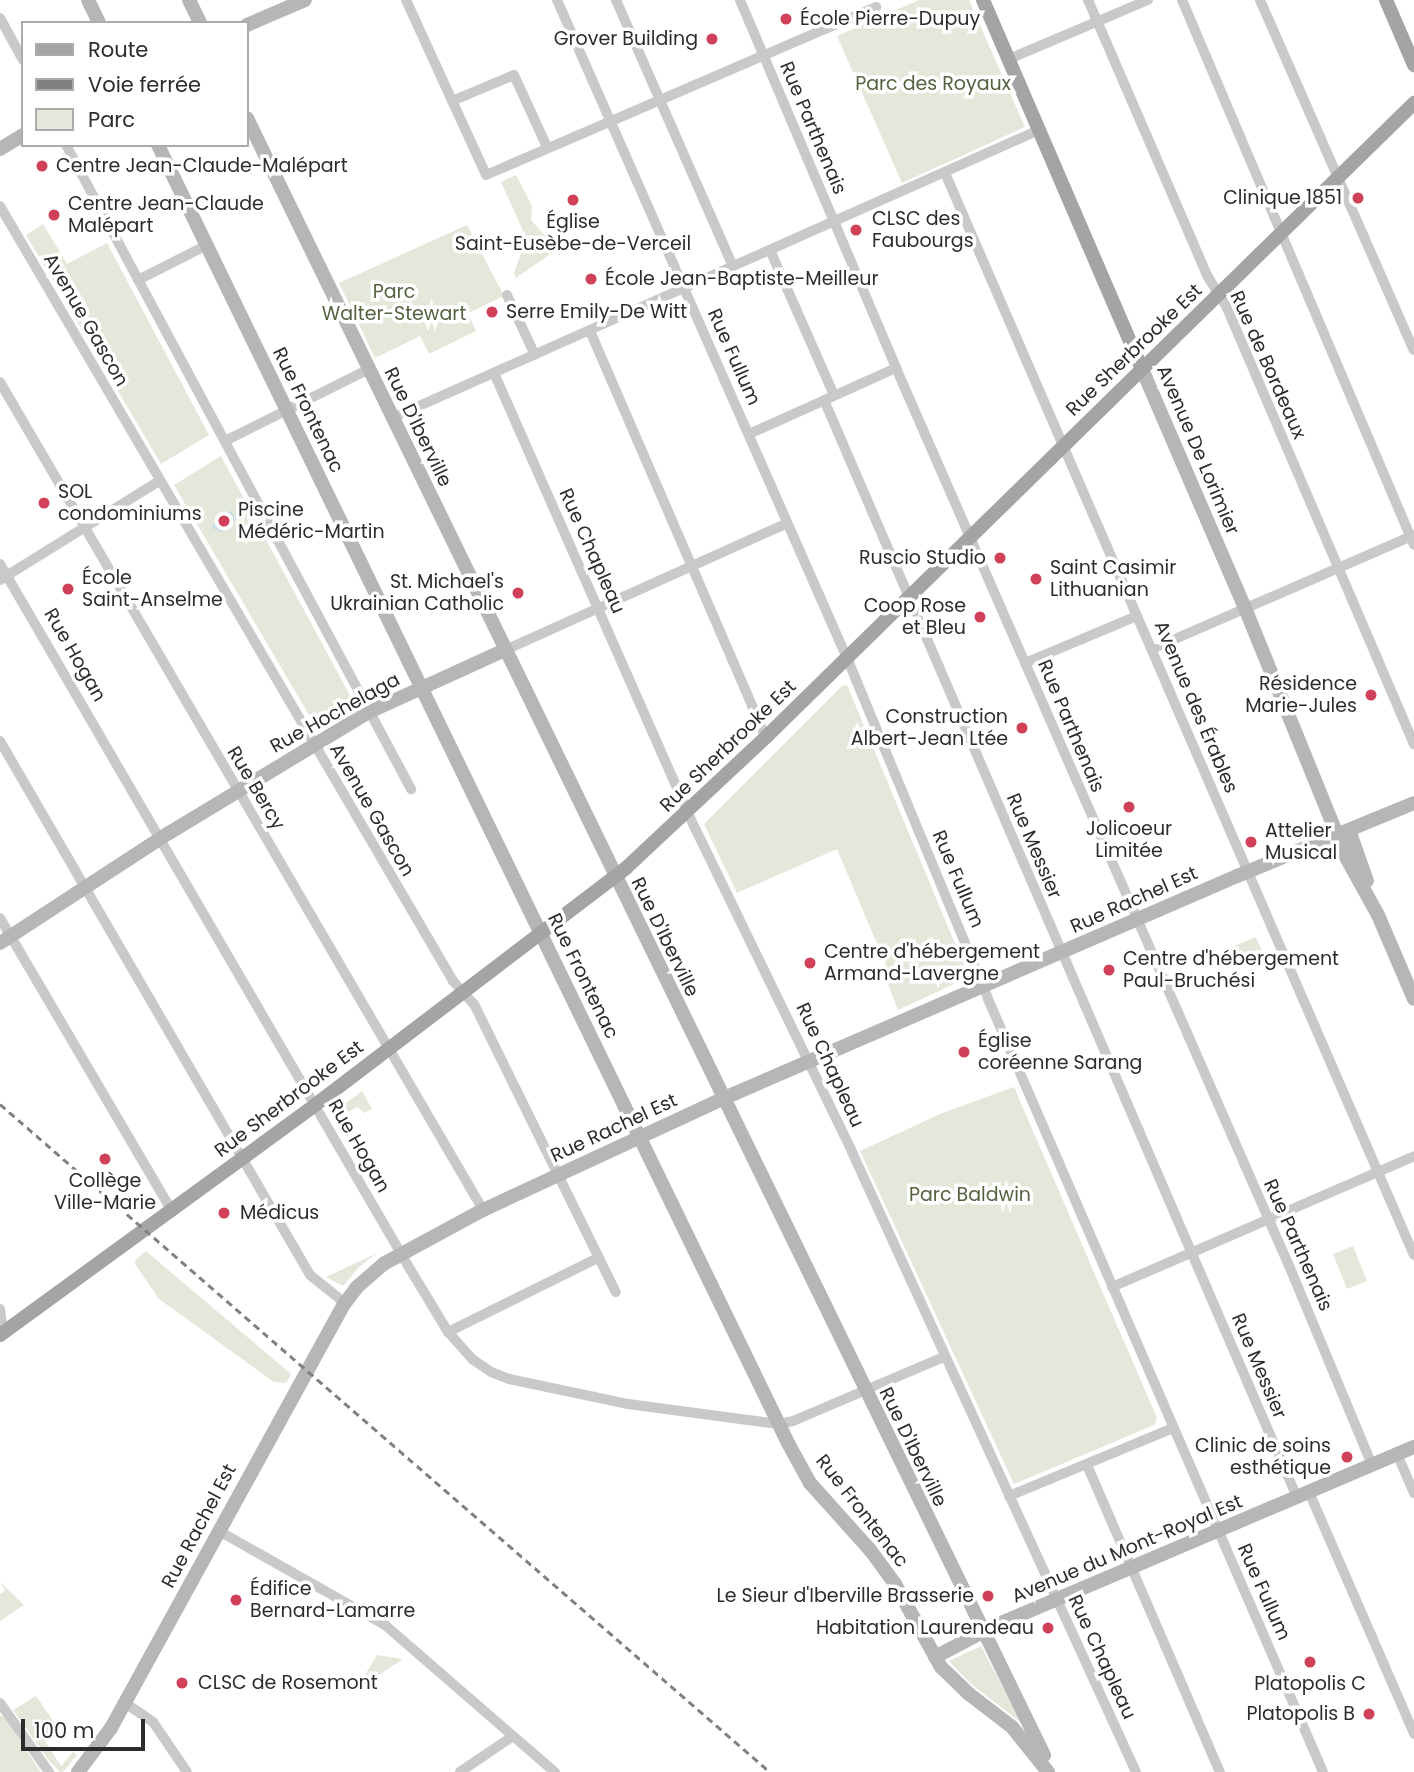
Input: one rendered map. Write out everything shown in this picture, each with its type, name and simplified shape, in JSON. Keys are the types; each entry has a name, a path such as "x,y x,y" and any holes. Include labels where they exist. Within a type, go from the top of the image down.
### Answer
{"main road":[{"path":"88,0 98,21"},
{"path":"189,0 199,21"},
{"path":"248,24 279,5 305,0"},
{"name":"Avenue De Lorimier","path":"983,0 1414,999"},
{"path":"1386,0 1414,65"},
{"name":"Rue Sherbrooke Est","path":"1,1333 315,1105 615,878 766,737 1414,103"},
{"name":"Rue D'Iberville","path":"248,120 1050,1772"},
{"path":"0,149 21,136"},
{"name":"Rue Frontenac","path":"159,147 778,1424 810,1483 871,1551 895,1584 935,1657 955,1682 1012,1727 1050,1772"},
{"name":"Rue Hochelaga","path":"5,940 161,839 369,712 505,650"},
{"name":"Rue Rachel Est","path":"78,1772 106,1737 345,1303 370,1275 401,1253 483,1210 722,1099 1414,803"},
{"name":"Avenue du Mont-Royal Est","path":"935,1657 983,1631 1414,1447"}],"street":[{"path":"407,0 486,175 876,7"},
{"name":"Rue Fullum","path":"557,0 847,658 983,986 1322,1772"},
{"path":"616,0 733,266"},
{"name":"Rue Parthenais","path":"740,0 896,368 1373,1465"},
{"name":"Rue de Bordeaux","path":"1088,0 1203,267 1227,308 1414,745"},
{"path":"1009,59 1148,0"},
{"path":"1152,649 1338,568 1413,539 1182,0"},
{"path":"1260,0 1414,350"},
{"path":"0,18 21,56"},
{"path":"452,102 514,75 547,147"},
{"path":"392,418 1039,130"},
{"path":"67,147 411,789"},
{"name":"Avenue des Érables","path":"945,173 1414,1255"},
{"name":"Avenue Gascon","path":"0,206 453,981 474,1004 615,1292"},
{"path":"138,280 207,245"},
{"path":"770,250 834,395"},
{"path":"507,295 535,355"},
{"path":"590,331 766,737"},
{"path":"749,434 896,368"},
{"path":"225,440 369,369"},
{"name":"Rue Chapleau","path":"495,373 688,811 809,1062 1136,1772"},
{"name":"Rue Bercy","path":"0,382 483,1210"},
{"name":"Rue Messier","path":"824,400 1191,1253 1414,1734"},
{"path":"4,578 159,481"},
{"name":"Rue Hochelaga","path":"505,650 787,523"},
{"name":"Rue Hogan","path":"0,564 4,578 161,839 401,1253 448,1332 472,1359 491,1372 509,1379 628,1404 778,1424"},
{"path":"1025,663 1137,616"},
{"path":"0,741 310,1275 345,1303"},
{"path":"0,918 5,940 167,1213"},
{"path":"1112,1287 1414,1156"},
{"path":"448,1332 598,1258"},
{"path":"0,1309 1,1333"},
{"path":"778,1424 865,1392 944,1357"},
{"path":"1009,1496 1173,1428"},
{"path":"1397,1454 1414,1493"},
{"path":"1087,1465 1220,1772"},
{"path":"219,1531 385,1625 555,1772"},
{"path":"0,1703 50,1772"},
{"path":"125,1703 153,1722 187,1772"},
{"path":"460,1772 513,1736"}],"green space":[{"name":"Parc des Royaux","path":"919,0 969,0 1025,127 902,183 837,36"},
{"path":"516,175 532,206 531,220 546,237 549,255 516,278 514,273 525,242 524,233 501,182"},
{"path":"43,224 67,264 107,243 209,435 161,464 26,235"},
{"name":"Parc Walter-Stewart","path":"467,225 504,296 450,322 469,316 476,331 429,354 420,336 375,358 339,283"},
{"path":"221,456 353,701 352,706 316,727 174,485"},
{"path":"847,685 969,977 898,1010 886,979 891,977 837,849 737,893 704,824 842,686"},
{"path":"1256,937 1262,951 1235,962 1229,948"},
{"name":"Parc Baldwin","path":"1014,1087 1157,1418 1154,1425 1014,1484 860,1151 940,1114"},
{"path":"362,1091 372,1109 364,1113 358,1107 346,1113 342,1106"},
{"path":"1353,1246 1367,1281 1347,1289 1333,1254"},
{"path":"146,1251 291,1374 286,1383 274,1382 159,1299 135,1264 136,1259"},
{"path":"377,1253 359,1267 343,1286 326,1277"},
{"path":"0,1582 24,1605 0,1621 0,1594 5,1591"},
{"path":"981,1646 1022,1723 971,1684 949,1661"},
{"path":"377,1655 403,1659 361,1687 359,1685"},
{"path":"36,1696 56,1725 45,1741 61,1766 73,1752 77,1755 64,1771 60,1772 50,1762 13,1710"},
{"path":"0,1715 4,1717 41,1772 0,1772"}],"water":[{"name":"Piscine Médéric-Martin","path":"231,511 236,519 230,529 221,532 212,528 219,515"}],"railway":[{"path":"0,1104 770,1772"}],"place":[{"name":"École Pierre-Dupuy","path":"786,19"},
{"name":"Grover Building","path":"712,39"},
{"name":"Centre Jean-Claude-Malépart","path":"42,166"},
{"name":"Clinique 1851","path":"1358,198"},
{"name":"Église Saint-Eusèbe-de-Verceil","path":"573,200"},
{"name":"Centre Jean-Claude Malépart","path":"54,215"},
{"name":"CLSC des Faubourgs","path":"856,230"},
{"name":"École Jean-Baptiste-Meilleur","path":"591,279"},
{"name":"Serre Emily-De Witt","path":"492,312"},
{"name":"SOL condominiums","path":"44,503"},
{"name":"Piscine Médéric-Martin","path":"224,521"},
{"name":"Ruscio Studio","path":"1000,558"},
{"name":"Saint Casimir Lithuanian","path":"1036,579"},
{"name":"École Saint-Anselme","path":"68,589"},
{"name":"St. Michael's Ukrainian Catholic","path":"518,593"},
{"name":"Coop Rose et Bleu","path":"980,617"},
{"name":"Résidence Marie-Jules","path":"1371,695"},
{"name":"Construction Albert-Jean Ltée","path":"1022,728"},
{"name":"Jolicoeur Limitée","path":"1129,807"},
{"name":"Attelier Musical","path":"1251,842"},
{"name":"Centre d'hébergement Armand-Lavergne","path":"810,963"},
{"name":"Centre d'hébergement Paul-Bruchési","path":"1109,970"},
{"name":"Église coréenne Sarang","path":"964,1052"},
{"name":"Collège Ville-Marie","path":"105,1159"},
{"name":"Médicus","path":"224,1213"},
{"name":"Clinic de soins esthétique","path":"1347,1457"},
{"name":"Le Sieur d'Iberville Brasserie","path":"988,1596"},
{"name":"Édifice Bernard-Lamarre","path":"236,1600"},
{"name":"Habitation Laurendeau","path":"1048,1628"},
{"name":"Platopolis C","path":"1310,1662"},
{"name":"CLSC de Rosemont","path":"182,1683"},
{"name":"Platopolis B","path":"1369,1714"}]}
